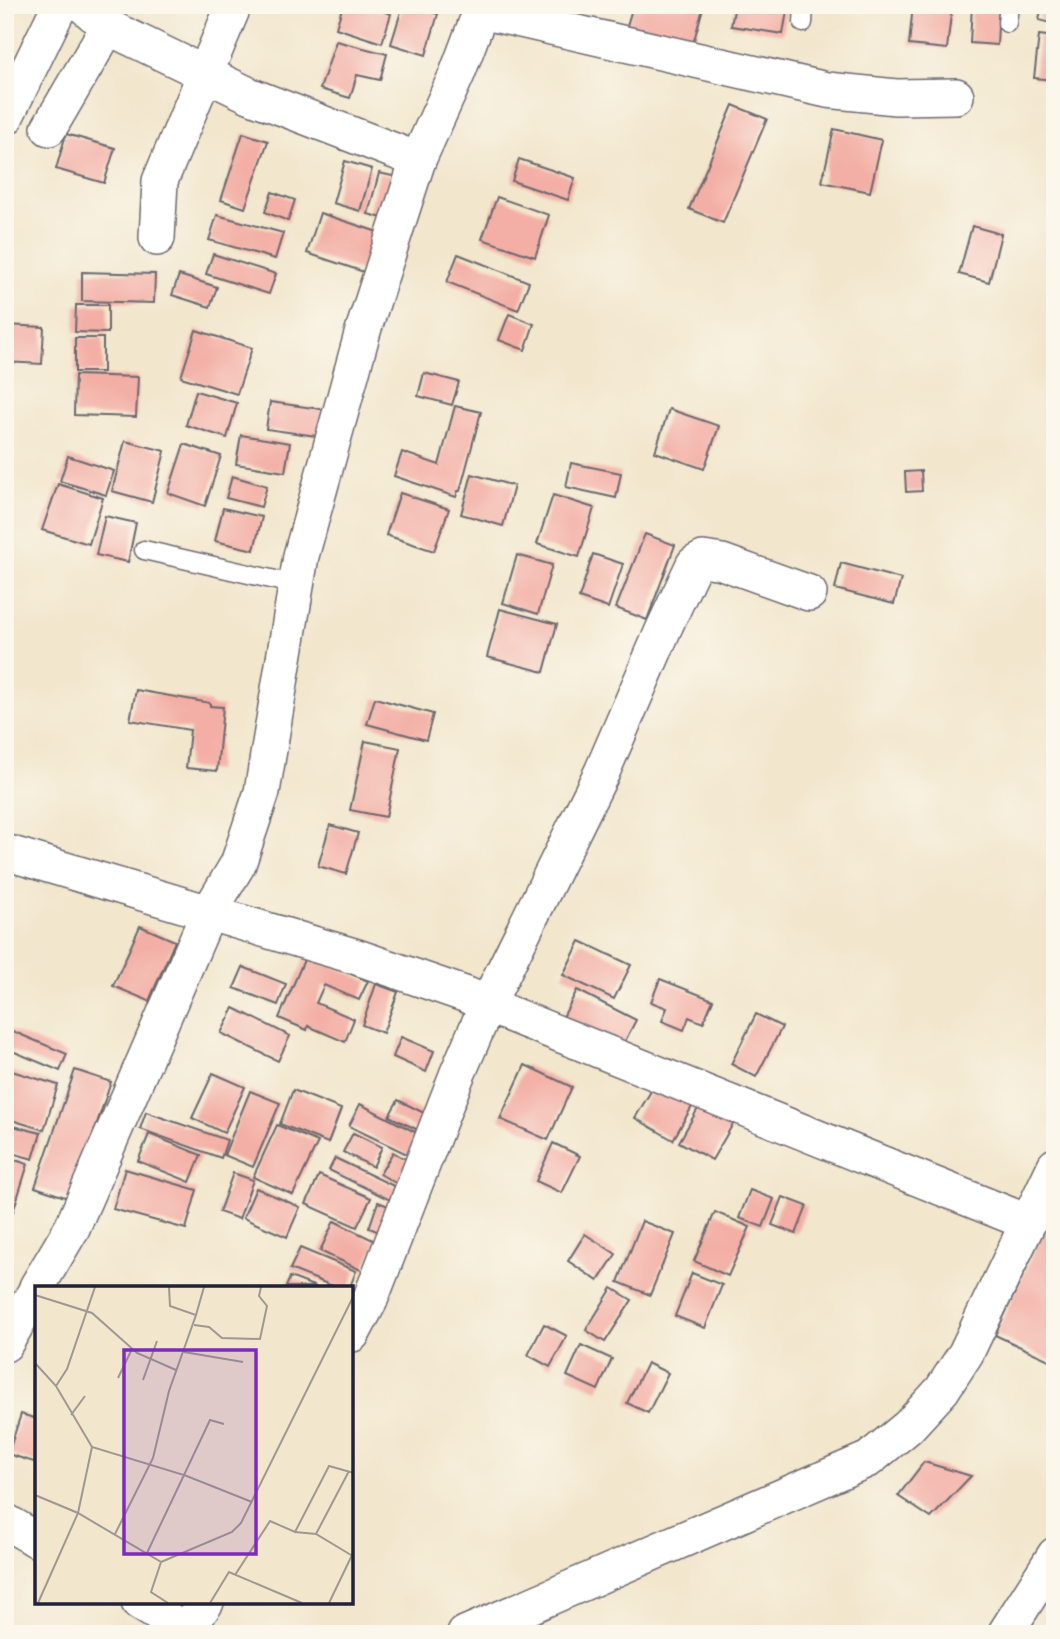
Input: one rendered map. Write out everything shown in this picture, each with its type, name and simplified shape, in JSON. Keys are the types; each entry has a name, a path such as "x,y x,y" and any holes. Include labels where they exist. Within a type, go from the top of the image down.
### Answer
{"street":[{"path":"5,118 60,5"},
{"path":"157,238 160,181 234,5"},
{"path":"38,1286 72,1228 208,914 238,864 262,792 301,556 363,331 418,160 457,74 482,8 827,90 896,97 956,96"},
{"path":"48,128 96,16 249,94 418,160"},
{"path":"354,1330 370,1300 487,1005 602,772 694,564 703,559 722,562 809,593"},
{"path":"5,852 357,957 467,995 1027,1223"},
{"path":"465,1634 869,1459 908,1427 942,1390 965,1353 1055,1166"},
{"path":"5,1344 35,1292"},
{"path":"5,1521 35,1540"},
{"path":"1004,1634 1055,1555"},
{"path":"142,1604 189,1632 205,1604"}],"lane":[{"path":"144,550 297,585"}],"building":[{"path":"343,5 363,5 391,14 382,43 336,28"},
{"path":"403,5 438,14 426,55 391,44"},
{"path":"633,5 693,5 703,8 691,51 625,33"},
{"path":"735,5 788,5 783,34 731,26"},
{"path":"913,5 952,6 947,49 909,45"},
{"path":"972,5 999,5 997,45 970,43"},
{"path":"1042,5 1055,5 1055,24 1039,20"},
{"path":"1039,35 1055,37 1055,80 1034,78"},
{"path":"336,41 387,54 380,80 357,75 350,98 320,89"},
{"path":"733,105 767,119 723,223 689,209"},
{"path":"834,129 882,140 870,192 822,182"},
{"path":"243,133 268,141 245,208 221,200"},
{"path":"66,134 115,148 104,183 56,169"},
{"path":"519,159 575,178 568,200 512,181"},
{"path":"345,161 372,169 360,211 333,203"},
{"path":"379,173 397,177 386,219 368,214"},
{"path":"272,192 295,200 288,221 265,212"},
{"path":"497,197 549,215 535,257 482,239"},
{"path":"320,213 390,236 376,276 307,253"},
{"path":"217,215 283,233 275,259 209,240"},
{"path":"972,226 1001,234 989,282 959,274"},
{"path":"213,254 276,274 269,294 206,274"},
{"path":"458,254 529,282 518,310 447,282"},
{"path":"82,272 155,274 154,303 82,301"},
{"path":"179,275 217,287 210,307 172,295"},
{"path":"76,305 108,305 108,333 75,332"},
{"path":"509,314 534,324 525,350 499,340"},
{"path":"5,325 44,327 42,364 5,362"},
{"path":"196,330 252,348 237,394 181,377"},
{"path":"75,338 103,338 103,372 75,372"},
{"path":"424,373 459,382 452,405 418,396"},
{"path":"75,375 138,377 136,417 74,415"},
{"path":"196,391 237,403 227,438 186,425"},
{"path":"270,402 328,410 324,437 266,429"},
{"path":"455,406 481,412 460,491 456,497 394,476 402,452 439,465"},
{"path":"669,409 719,426 704,469 655,452"},
{"path":"241,435 290,443 285,472 236,464"},
{"path":"125,441 165,451 152,502 112,491"},
{"path":"184,444 221,456 205,506 168,493"},
{"path":"68,456 114,471 106,495 60,481"},
{"path":"571,463 621,473 616,498 566,487"},
{"path":"921,471 922,491 906,492 905,472"},
{"path":"472,474 514,486 503,526 461,514"},
{"path":"232,476 267,486 261,507 226,498"},
{"path":"58,484 103,498 89,544 42,530"},
{"path":"400,493 449,509 434,551 386,535"},
{"path":"553,495 594,508 579,557 537,544"},
{"path":"223,508 262,517 254,550 215,541"},
{"path":"105,516 136,523 128,562 96,555"},
{"path":"645,534 675,545 647,620 616,608"},
{"path":"593,554 623,564 608,608 579,598"},
{"path":"517,555 552,565 538,614 503,603"},
{"path":"841,563 901,579 894,604 835,589"},
{"path":"500,609 557,624 544,672 487,657"},
{"path":"136,690 223,707 217,771 186,768 190,730 130,720"},
{"path":"375,698 433,714 426,740 367,724"},
{"path":"365,741 400,748 386,817 350,810"},
{"path":"330,825 358,833 346,874 318,866"},
{"path":"140,926 175,941 149,1001 113,986"},
{"path":"580,941 631,965 614,999 563,975"},
{"path":"306,955 368,981 359,1000 324,985 316,1003 354,1019 345,1042 308,1026 307,1030 279,1018"},
{"path":"243,967 286,984 278,1005 234,988"},
{"path":"660,979 713,1000 703,1023 689,1017 684,1030 662,1021 667,1008 651,1002"},
{"path":"376,984 398,992 383,1033 362,1025"},
{"path":"577,990 636,1020 620,1051 561,1021"},
{"path":"234,1008 290,1036 278,1061 221,1033"},
{"path":"756,1014 782,1027 756,1077 731,1064"},
{"path":"5,1028 67,1054 60,1071 5,1048"},
{"path":"401,1037 434,1051 426,1072 393,1057"},
{"path":"525,1065 572,1087 548,1140 500,1119"},
{"path":"5,1069 58,1085 44,1130 5,1118"},
{"path":"75,1070 111,1082 71,1199 35,1187"},
{"path":"213,1073 245,1087 224,1133 192,1118"},
{"path":"657,1081 694,1103 673,1140 635,1118"},
{"path":"293,1090 341,1109 328,1143 280,1124"},
{"path":"250,1091 280,1103 253,1167 224,1155"},
{"path":"704,1098 737,1117 712,1160 679,1142"},
{"path":"398,1100 430,1116 422,1132 389,1116"},
{"path":"360,1104 425,1137 415,1158 349,1126"},
{"path":"146,1112 227,1140 221,1158 140,1129"},
{"path":"5,1124 41,1133 33,1159 5,1151"},
{"path":"277,1125 318,1142 293,1195 253,1177"},
{"path":"353,1133 382,1147 373,1167 343,1152"},
{"path":"149,1134 201,1155 190,1182 138,1161"},
{"path":"553,1143 580,1156 562,1193 536,1181"},
{"path":"393,1152 412,1163 399,1185 380,1174"},
{"path":"5,1157 28,1164 12,1215 5,1213"},
{"path":"335,1158 400,1189 394,1202 329,1170"},
{"path":"125,1169 197,1190 186,1229 113,1209"},
{"path":"233,1173 253,1180 239,1219 219,1212"},
{"path":"319,1175 371,1198 357,1227 306,1204"},
{"path":"256,1188 300,1207 287,1237 243,1218"},
{"path":"750,1190 774,1199 763,1227 739,1218"},
{"path":"783,1197 807,1206 796,1234 772,1225"},
{"path":"378,1202 391,1207 382,1233 369,1228"},
{"path":"1055,1207 1055,1353 1051,1361 995,1335"},
{"path":"715,1212 750,1227 728,1276 694,1261"},
{"path":"334,1221 377,1242 363,1271 320,1251"},
{"path":"642,1221 675,1234 650,1295 618,1282"},
{"path":"585,1234 616,1254 598,1281 568,1261"},
{"path":"300,1248 356,1271 350,1286 332,1286 290,1269"},
{"path":"692,1273 722,1285 705,1328 675,1316"},
{"path":"290,1277 313,1286 286,1286"},
{"path":"612,1288 632,1300 605,1342 586,1330"},
{"path":"544,1324 567,1336 550,1367 528,1355"},
{"path":"581,1345 612,1359 598,1390 567,1376"},
{"path":"647,1363 668,1373 648,1413 627,1403"},
{"path":"21,1414 35,1418 35,1462 8,1454"},
{"path":"924,1462 971,1476 931,1518 898,1496"}]}
